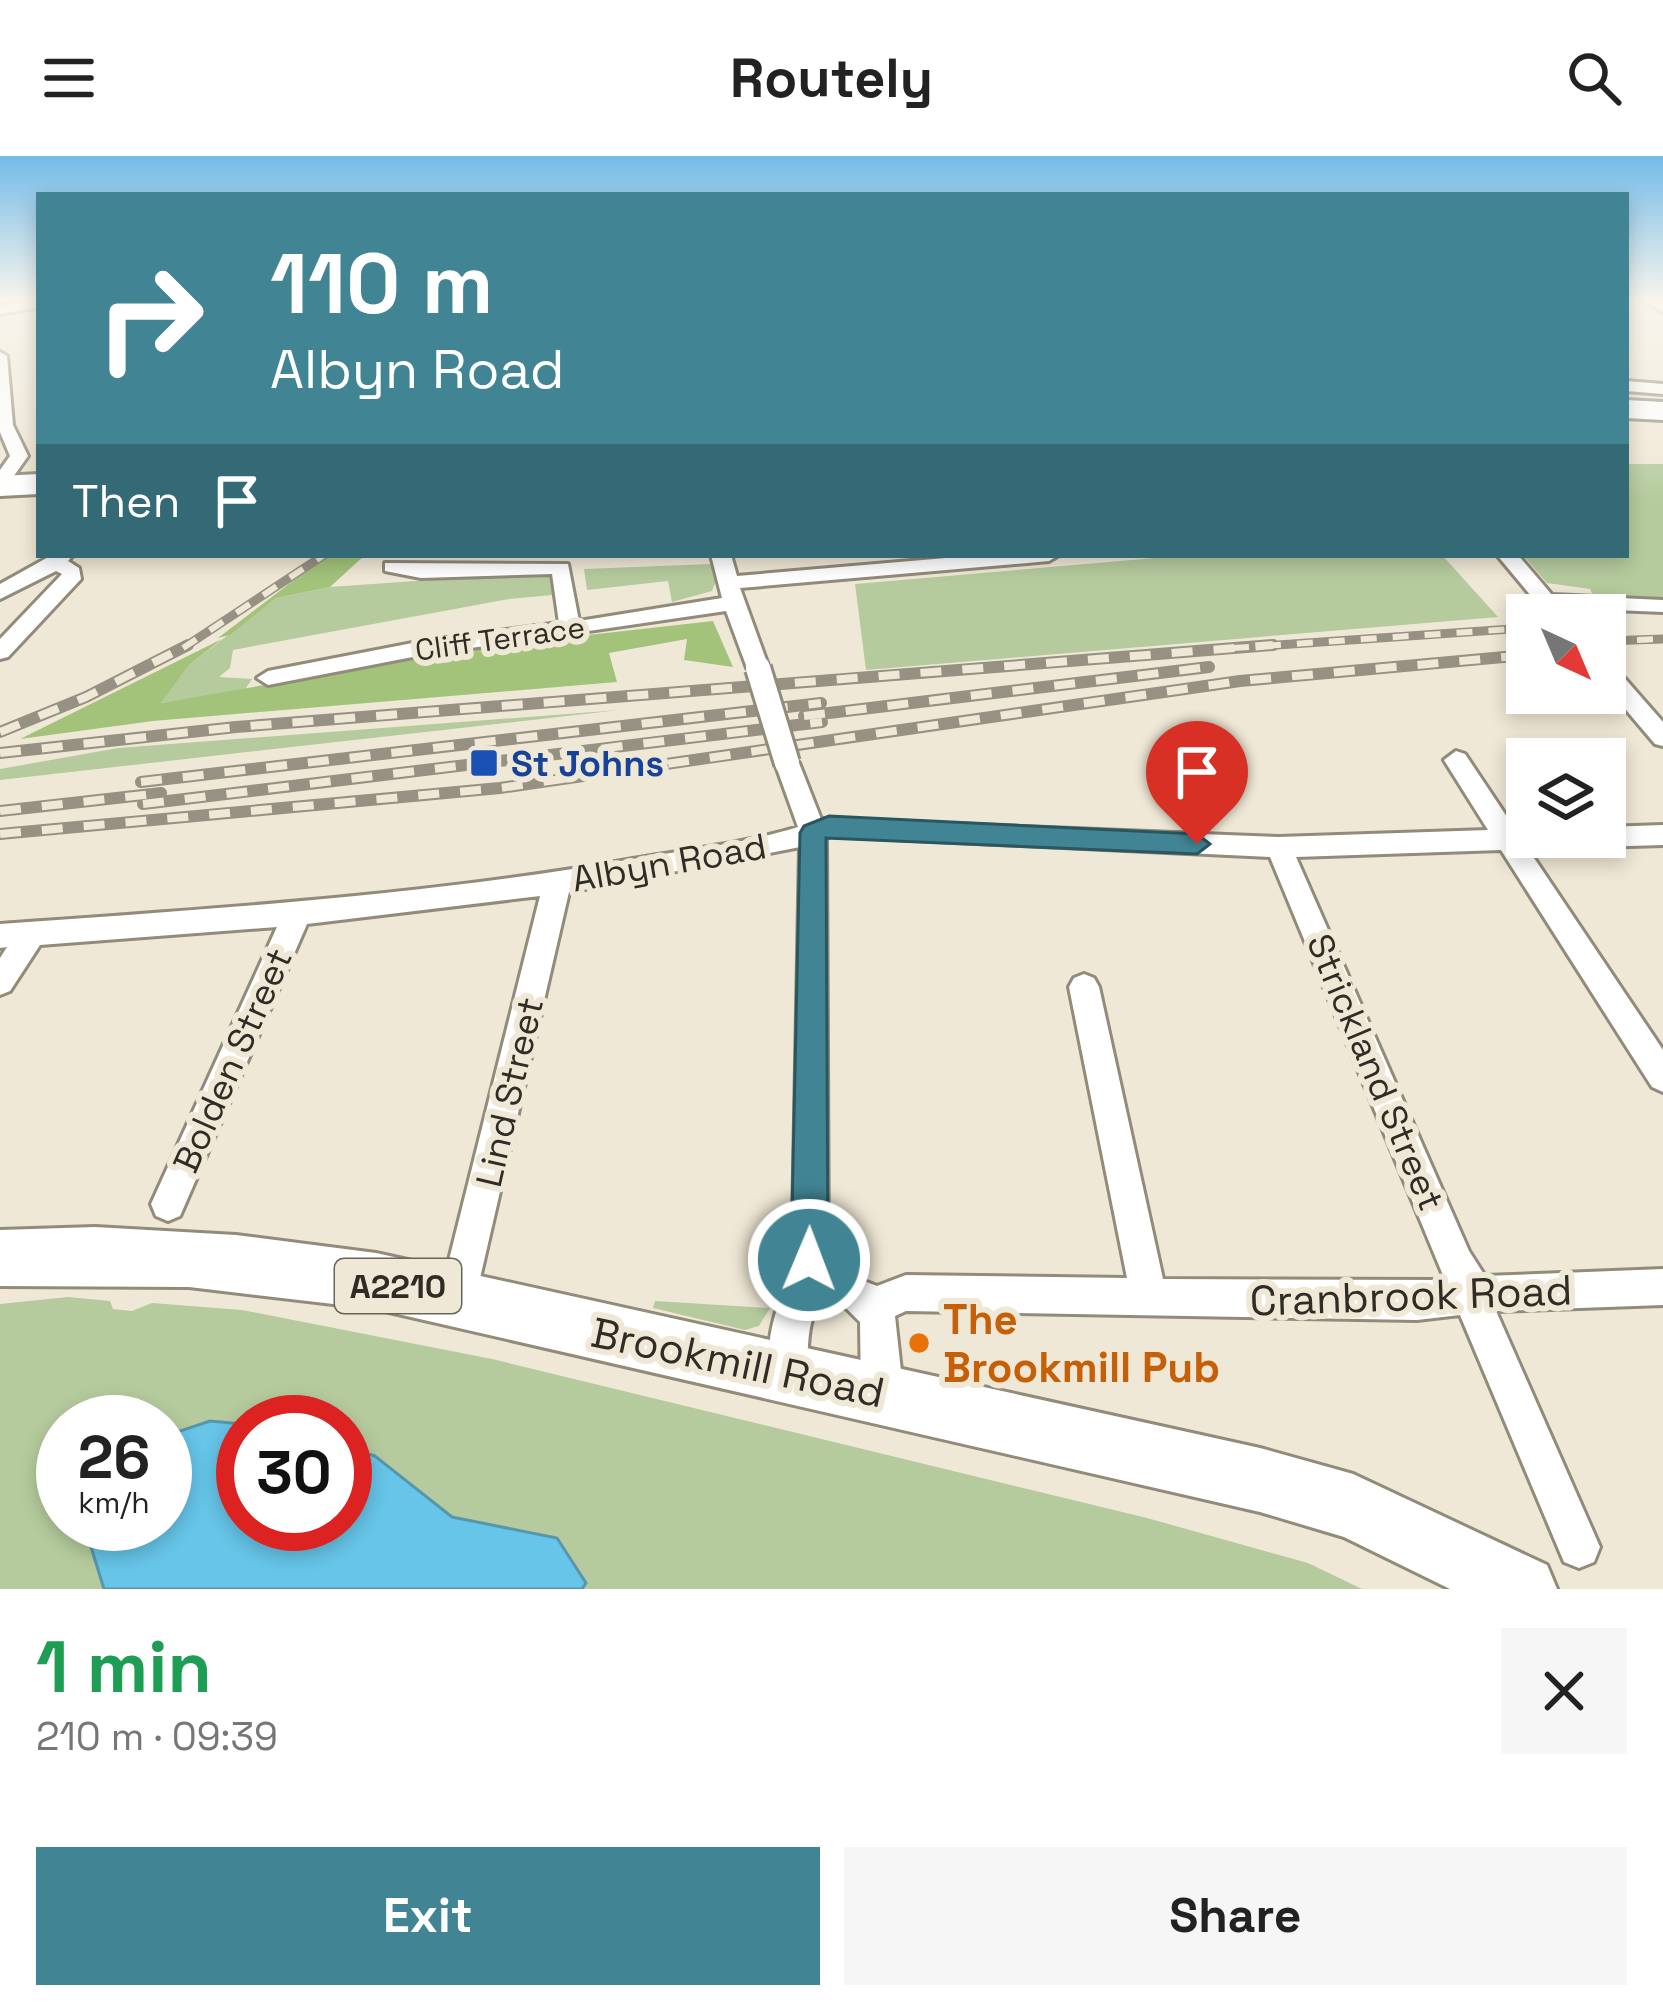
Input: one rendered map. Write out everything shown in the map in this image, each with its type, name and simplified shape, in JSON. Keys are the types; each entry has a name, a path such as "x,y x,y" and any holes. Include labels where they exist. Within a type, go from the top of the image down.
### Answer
{"highway":[{"path":"0,484 36,484"}],"main road":[{"name":"Brookmill Road","path":"0,1258 151,1255 247,1262 376,1280 1261,1480 1353,1507 1523,1589"}],"street":[{"path":"0,484 19,456 5,425 1,366"},
{"path":"723,558 730,592 813,833 810,1286 794,1319 788,1375"},
{"name":"Cliff Terrace","path":"268,678 423,648 700,611 730,592 1023,558"},
{"path":"1510,558 1540,594"},
{"path":"0,593 60,559 72,572 71,579 0,652"},
{"path":"392,567 421,572 561,568 569,628"},
{"path":"1626,607 1663,606"},
{"path":"1626,695 1663,738"},
{"path":"1456,760 1506,833"},
{"name":"Albyn Road","path":"0,936 296,916 557,883 829,826 1279,847 1506,839"},
{"path":"1626,836 1663,835"},
{"name":"Strickland Street","path":"1279,847 1579,1547"},
{"path":"1522,858 1663,1077"},
{"name":"Lind Street","path":"458,1300 557,883"},
{"name":"Bolden Street","path":"168,1204 296,916"},
{"path":"0,982 32,934"},
{"path":"1084,987 1149,1298"},
{"path":"810,1286 845,1285 862,1293 873,1306 881,1324 881,1393"},
{"name":"Cranbrook Road","path":"873,1306 906,1293 1418,1301 1468,1285 1663,1288"}],"green space":[{"path":"1629,464 1663,464 1663,599 1592,594 1590,589 1547,583 1526,558 1629,558"},
{"path":"323,558 362,558 330,587 276,598 230,635 218,638"},
{"path":"1155,558 1445,558 1498,617 866,670 855,584"},
{"path":"711,564 716,581 712,591 672,602 668,581 587,590 584,569"},
{"path":"558,571 563,594 509,599 233,650 230,668 219,677 252,679 244,691 160,703 188,666 276,598 330,587"},
{"path":"713,621 733,667 684,660 687,639 609,653 617,682 153,721 20,739 222,639 188,666 161,703 481,647"},
{"path":"620,710 0,780 0,769 118,748"},
{"path":"68,1297 110,1301 113,1309 132,1311 152,1303 242,1310 492,1359 1147,1518 1308,1563 1362,1589 0,1589 0,1304"},
{"path":"655,1301 770,1308 759,1326 745,1330 653,1308"}],"water":[{"path":"216,1422 216,1551 372,1551 372,1455 452,1517 557,1538 586,1583 582,1589 104,1589 92,1551 192,1551 192,1427"}],"railway":[{"path":"186,646 319,558"},
{"path":"1248,647 1506,629"},
{"path":"1626,640 1663,639"},
{"path":"1248,647 1273,645"},
{"path":"0,732 86,697 186,646"},
{"path":"0,753 236,727 1248,647"},
{"path":"1233,648 1248,647"},
{"path":"0,834 500,788 1240,681 1506,657"},
{"path":"804,716 1209,667"},
{"path":"141,782 821,703"},
{"path":"143,804 822,722"},
{"path":"0,811 161,793"}],"place":[{"name":"St Johns","path":"484,763"},
{"name":"The Brookmill Pub","path":"919,1343"}],"route":[{"path":"809,1260 813,833 829,826 1197,844"}]}
